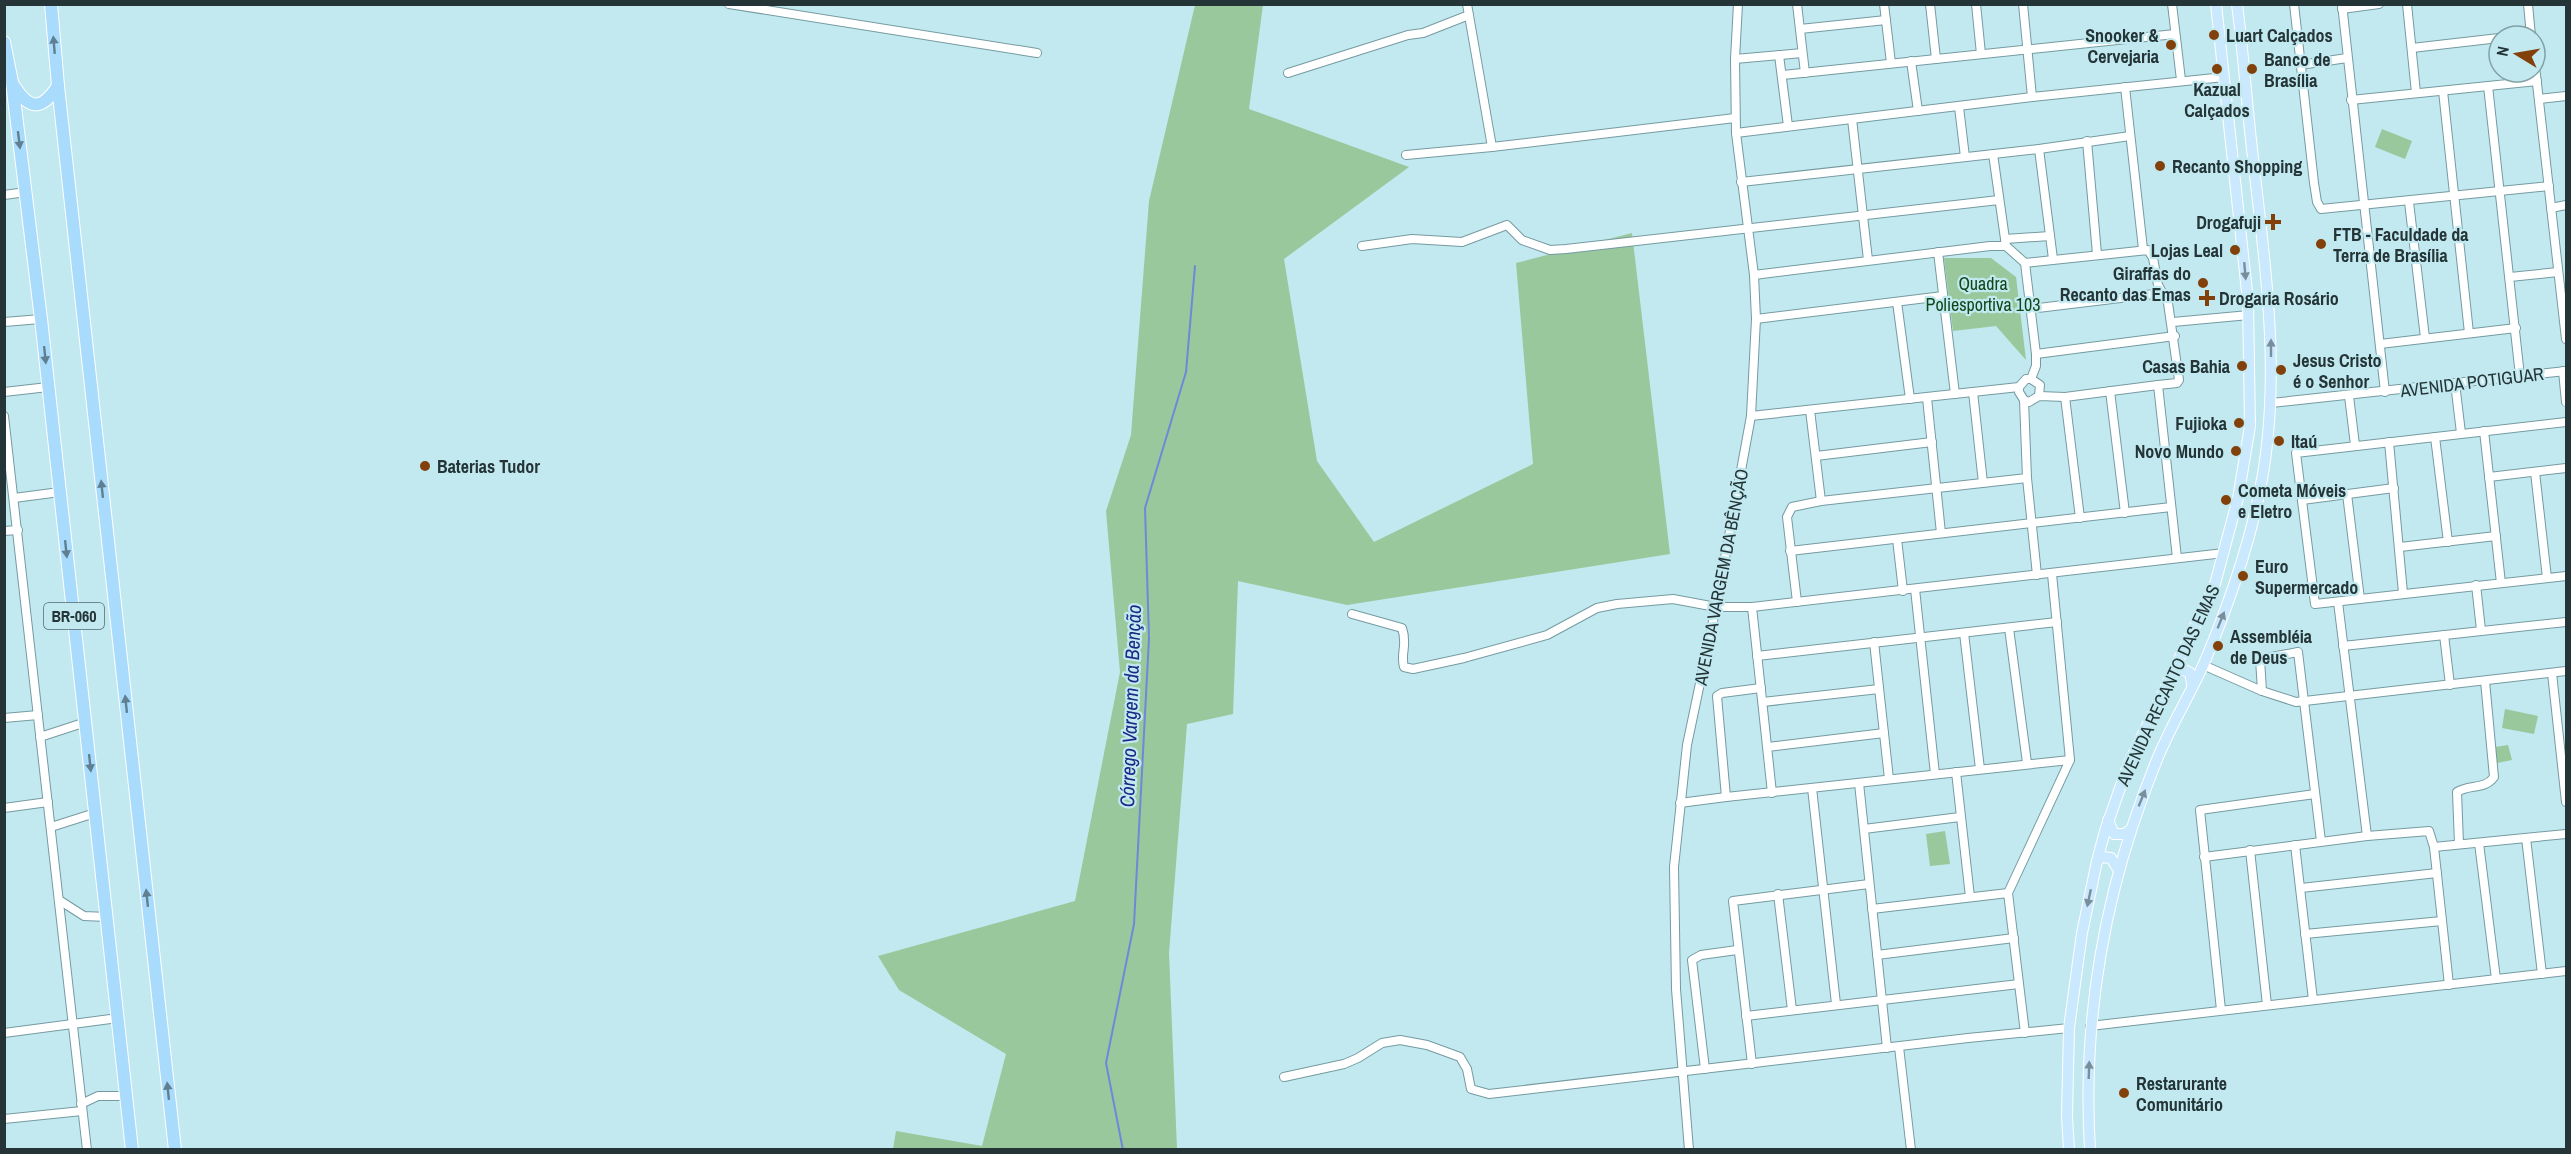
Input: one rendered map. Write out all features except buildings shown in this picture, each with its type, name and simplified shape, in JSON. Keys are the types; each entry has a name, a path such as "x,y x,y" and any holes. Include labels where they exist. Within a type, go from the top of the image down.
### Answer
{"highway":[{"name":"BR-060","path":"51,4 58,86 175,1149"},
{"name":"BR-060","path":"4,42 12,82 41,319 132,1149"},
{"path":"12,82 22,99 38,105 47,101 58,86"}],"main road":[{"name":"AVENIDA RECANTO DAS EMAS","path":"2069,1149 2067,1116 2069,1028 2082,933 2097,861 2108,820 2128,765 2154,716 2215,584 2238,498 2250,426 2248,302 2216,4"},
{"name":"AVENIDA RECANTO DAS EMAS","path":"2090,1149 2088,1094 2090,1026 2107,913 2118,869 2130,830 2170,729 2203,665 2244,556 2258,503 2270,433 2272,344 2237,4"},
{"path":"2230,119 2237,123 2249,116"},
{"path":"2231,142 2237,132 2251,139"},
{"path":"2248,302 2258,298 2269,306"},
{"path":"2250,426 2259,434 2270,433"},
{"path":"2174,673 2181,670 2188,671 2192,684"},
{"path":"2154,716 2157,728 2170,729"},
{"path":"2108,820 2114,834 2122,835 2130,830"},
{"path":"2097,861 2102,857 2111,858 2118,869"},
{"path":"2068,1096 2080,1101 2088,1094"},
{"path":"2067,1116 2073,1111 2078,1112 2088,1121"}],"street":[{"path":"729,4 1037,53"},
{"path":"1467,4 1492,147"},
{"name":"AVENIDA VARGEM DA BÊNÇÃO","path":"1689,1149 1676,989 1674,867 1687,745 1716,607 1751,416 1756,319 1754,275 1736,133 1735,60 1738,4"},
{"path":"1797,4 1805,73"},
{"path":"1884,4 1891,63"},
{"path":"1930,4 1936,59"},
{"path":"1976,4 1981,54"},
{"path":"2024,4 2032,97"},
{"path":"2172,4 2181,80"},
{"path":"2294,4 2313,183 2319,207 2324,210 2549,186"},
{"path":"2379,4 2342,7 2385,392"},
{"path":"2407,4 2416,93"},
{"path":"2528,4 2530,24"},
{"path":"1288,74 1408,35 1423,33 1469,15"},
{"path":"1800,29 1886,20"},
{"path":"1783,75 2175,34"},
{"path":"2412,48 2487,39"},
{"path":"1735,60 1802,53"},
{"path":"1779,55 1788,126"},
{"path":"2300,65 2347,58"},
{"path":"1911,61 1918,111"},
{"path":"1736,133 2032,97 2224,77"},
{"path":"2351,100 2508,84"},
{"path":"2537,84 2566,339"},
{"path":"2488,86 2520,376"},
{"path":"2125,87 2143,249"},
{"path":"2443,91 2469,333"},
{"path":"2539,99 2566,96"},
{"path":"1959,107 1965,157"},
{"path":"1406,155 1736,118"},
{"path":"1852,119 1868,260"},
{"path":"1741,182 2039,149 2130,136"},
{"path":"2087,141 2097,254"},
{"path":"2039,149 2053,259"},
{"path":"1993,154 2005,242 2025,263 2036,354 2036,366 2031,379"},
{"path":"4,195 26,192"},
{"path":"1362,246 1412,239 1462,242 1507,225 1513,229 1518,238 1550,250 1999,200"},
{"path":"2409,202 2425,338"},
{"path":"2552,208 2566,205"},
{"path":"1754,275 1990,246 2050,236"},
{"path":"2019,387 2020,396 2029,402 2039,396 2065,397 2177,383 2179,380 2173,322 2150,253 2143,249 2025,263"},
{"path":"1938,252 1955,394"},
{"path":"2510,277 2558,272"},
{"path":"2030,309 2162,293"},
{"path":"1756,319 1943,296"},
{"path":"1897,302 1910,399"},
{"path":"2173,322 2249,315"},
{"path":"4,322 41,319"},
{"path":"2380,344 2516,328"},
{"path":"2036,354 2175,336"},
{"path":"2565,371 2566,402"},
{"name":"AVENIDA POTIGUAR","path":"2271,404 2565,371"},
{"path":"1751,416 2019,387 2026,379 2031,379 2040,385 2039,396"},
{"path":"2455,383 2460,433"},
{"path":"2157,385 2177,558"},
{"path":"4,392 48,387"},
{"path":"2110,391 2125,513"},
{"path":"1972,392 1983,483"},
{"path":"2349,396 2355,445"},
{"path":"2065,397 2079,518"},
{"path":"1927,398 1941,533"},
{"path":"2024,400 2027,478 2037,575"},
{"path":"1810,410 1821,501"},
{"path":"4,416 10,492 18,530 87,1149"},
{"path":"2566,422 2296,453 2315,604 2566,576"},
{"path":"2484,431 2501,583"},
{"path":"2435,436 2448,542"},
{"path":"1816,456 1932,442"},
{"path":"2389,442 2403,594"},
{"path":"2489,477 2566,468"},
{"path":"2535,472 2547,578"},
{"path":"1797,602 1787,517 1789,510 1794,506 2027,478"},
{"path":"2302,500 2394,488"},
{"path":"10,492 60,492"},
{"path":"2347,494 2360,599"},
{"path":"1790,551 2171,507"},
{"path":"4,531 18,530"},
{"path":"2400,547 2496,536"},
{"path":"1897,539 1903,591"},
{"path":"1352,614 1402,628 1406,639 1402,662 1404,667 1413,669 1464,658 1547,635 1598,608 1617,604 1673,599 1716,607 1752,608 2224,553"},
{"path":"2025,1033 2008,893 2070,760 2052,574"},
{"path":"2476,585 2481,630"},
{"path":"1915,590 1935,774"},
{"path":"2338,602 2367,836"},
{"path":"1752,608 1772,793"},
{"path":"1757,656 2057,622"},
{"path":"2343,646 2566,622"},
{"path":"2009,628 2026,763"},
{"path":"1964,633 1980,768"},
{"path":"2444,635 2450,685"},
{"path":"1874,642 1889,779"},
{"path":"2262,691 2260,659 2298,652 2321,841"},
{"path":"2203,665 2292,702 2566,672"},
{"path":"2552,673 2566,802"},
{"path":"2459,844 2457,792 2465,788 2485,785 2494,777 2484,681"},
{"path":"1726,797 1717,696 1722,693 1761,688"},
{"path":"1763,702 1879,689"},
{"path":"4,718 38,715"},
{"path":"40,737 86,722"},
{"path":"1768,747 1884,733"},
{"path":"1680,802 2070,760"},
{"path":"1956,772 1970,897"},
{"path":"1859,783 1887,1048"},
{"path":"1812,788 1836,1004"},
{"path":"2221,1010 2199,813 2201,808 2315,795"},
{"path":"4,808 48,802"},
{"path":"51,827 95,813"},
{"path":"1864,829 1960,817"},
{"path":"2204,857 2321,841 2427,830 2431,833 2434,847 2449,984"},
{"path":"2434,847 2566,834"},
{"path":"2526,838 2542,974"},
{"path":"2480,843 2496,979"},
{"path":"2295,845 2313,1000"},
{"path":"2250,850 2267,1005"},
{"path":"2301,888 2437,873"},
{"path":"1752,1064 1737,950 1734,899 1869,884"},
{"path":"1872,909 2008,893"},
{"path":"1778,894 1792,1010"},
{"path":"59,900 84,916 106,917"},
{"path":"2305,934 2442,921"},
{"path":"1877,956 2013,938"},
{"path":"1705,1070 1692,960 1701,956 1737,950"},
{"path":"2090,1026 2566,971"},
{"path":"1746,1016 2019,984"},
{"path":"4,1033 118,1017"},
{"path":"1284,1077 1344,1064 1359,1058 1382,1043 1400,1040 1453,1053 1465,1063 1471,1089 1489,1094 2069,1028"},
{"path":"1899,1047 1911,1149"},
{"path":"4,1119 82,1108 99,1096 126,1096"}],"green space":[{"path":"1195,5 1263,5 1249,109 1409,167 1284,259 1317,461 1374,542 1533,464 1516,263 1632,233 1670,554 1347,605 1238,581 1233,714 1187,724 1169,953 1177,1149 893,1149 896,1131 982,1146 1006,1054 899,990 878,956 1075,901 1120,672 1106,511 1131,435 1149,201"},
{"path":"2382,129 2412,141 2405,159 2375,147"},
{"name":"Quadra Poliesportiva 103","path":"1944,258 1991,258 2016,277 2026,360 1996,326 1953,331"},
{"path":"2505,709 2538,716 2534,734 2502,728"},
{"path":"2508,745 2512,760 2497,763 2495,747"},
{"path":"1945,831 1950,864 1930,866 1926,834"}],"waterway":[{"name":"Córrego Vargem da Benção","path":"1123,1150 1106,1063 1134,924 1149,638 1145,508 1186,372 1195,266"}],"place":[{"name":"Luart Calçados","path":"2214,35"},
{"name":"Snooker & Cervejaria","path":"2171,45"},
{"name":"Kazual Calçados","path":"2217,69"},
{"name":"Banco de Brasília","path":"2252,69"},
{"name":"Recanto Shopping","path":"2160,166"},
{"name":"Drogafuji","path":"2273,222"},
{"name":"FTB - Faculdade da Terra de Brasília","path":"2321,244"},
{"name":"Lojas Leal","path":"2235,250"},
{"name":"Giraffas do Recanto das Emas","path":"2203,283"},
{"name":"Drogaria Rosário","path":"2207,298"},
{"name":"Casas Bahia","path":"2242,366"},
{"name":"Jesus Cristo é o Senhor","path":"2281,370"},
{"name":"Fujioka","path":"2239,423"},
{"name":"Itaú","path":"2279,441"},
{"name":"Novo Mundo","path":"2236,451"},
{"name":"Baterias Tudor","path":"425,466"},
{"name":"Cometa Móveis e Eletro","path":"2226,500"},
{"name":"Euro Supermercado","path":"2243,576"},
{"name":"Assembléia de Deus","path":"2218,646"},
{"name":"Restarurante Comunitário","path":"2124,1093"}]}
